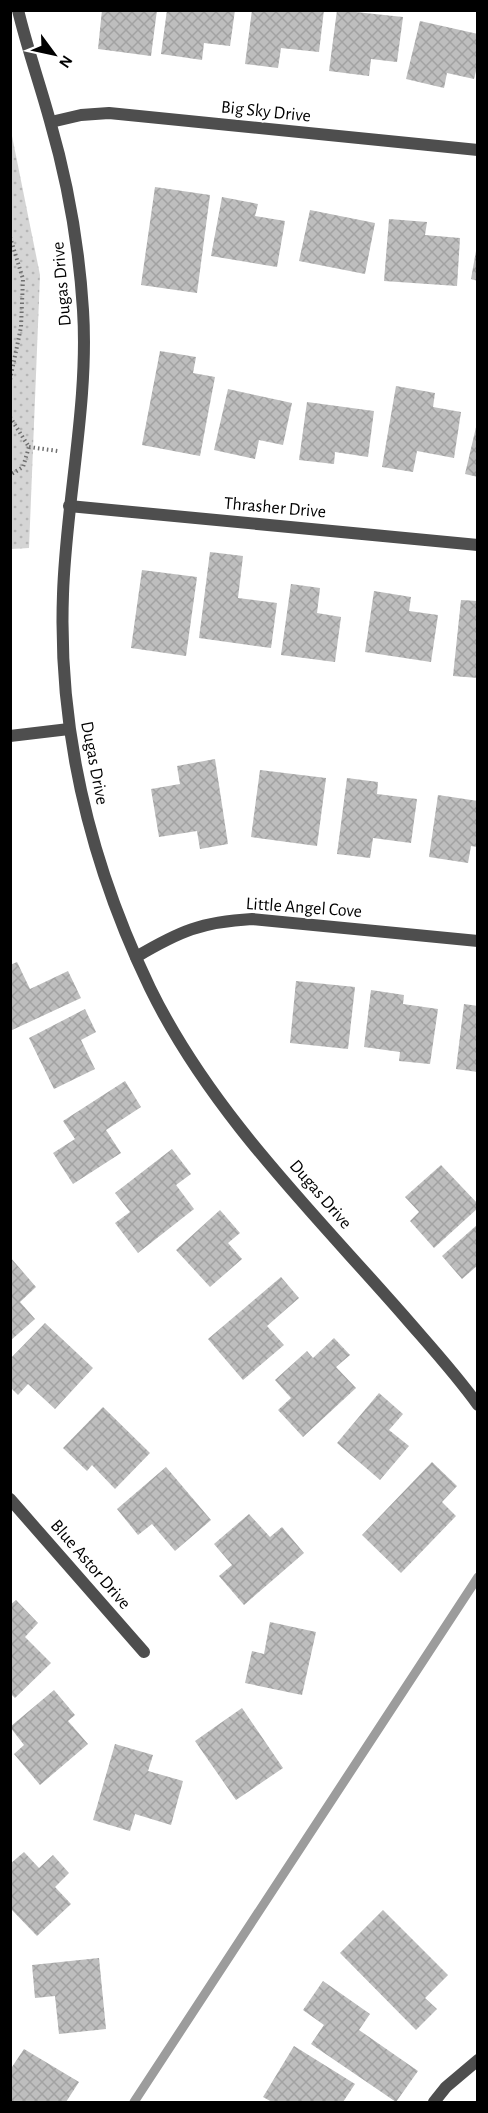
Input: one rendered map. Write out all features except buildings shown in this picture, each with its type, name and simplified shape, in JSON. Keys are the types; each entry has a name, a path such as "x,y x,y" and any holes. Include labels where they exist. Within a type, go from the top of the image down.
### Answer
{"street":[{"name":"Dugas Drive","path":"18,10 51,122 73,217 83,314 83,360 69,506 62,623 69,729 91,834 117,913 169,1023 244,1133 435,1352 477,1405"},
{"name":"Big Sky Drive","path":"51,122 81,115 109,113 477,150"},
{"name":"Thrasher Drive","path":"69,506 477,545"},
{"path":"10,736 69,729"},
{"name":"Little Angel Cove","path":"136,957 186,929 218,921 252,919 477,941"},
{"name":"Blue Astor Drive","path":"10,1499 144,1652"},
{"path":"434,2103 446,2087 477,2060"}],"path":[{"path":"10,237 23,279 21,327 10,380"},
{"path":"10,417 29,447 23,467 10,475"},
{"path":"29,447 75,453"}],"shaded area":[{"path":"11,131 40,275 29,548 11,549"}],"waterway":[{"path":"134,2102 478,1577"}]}
